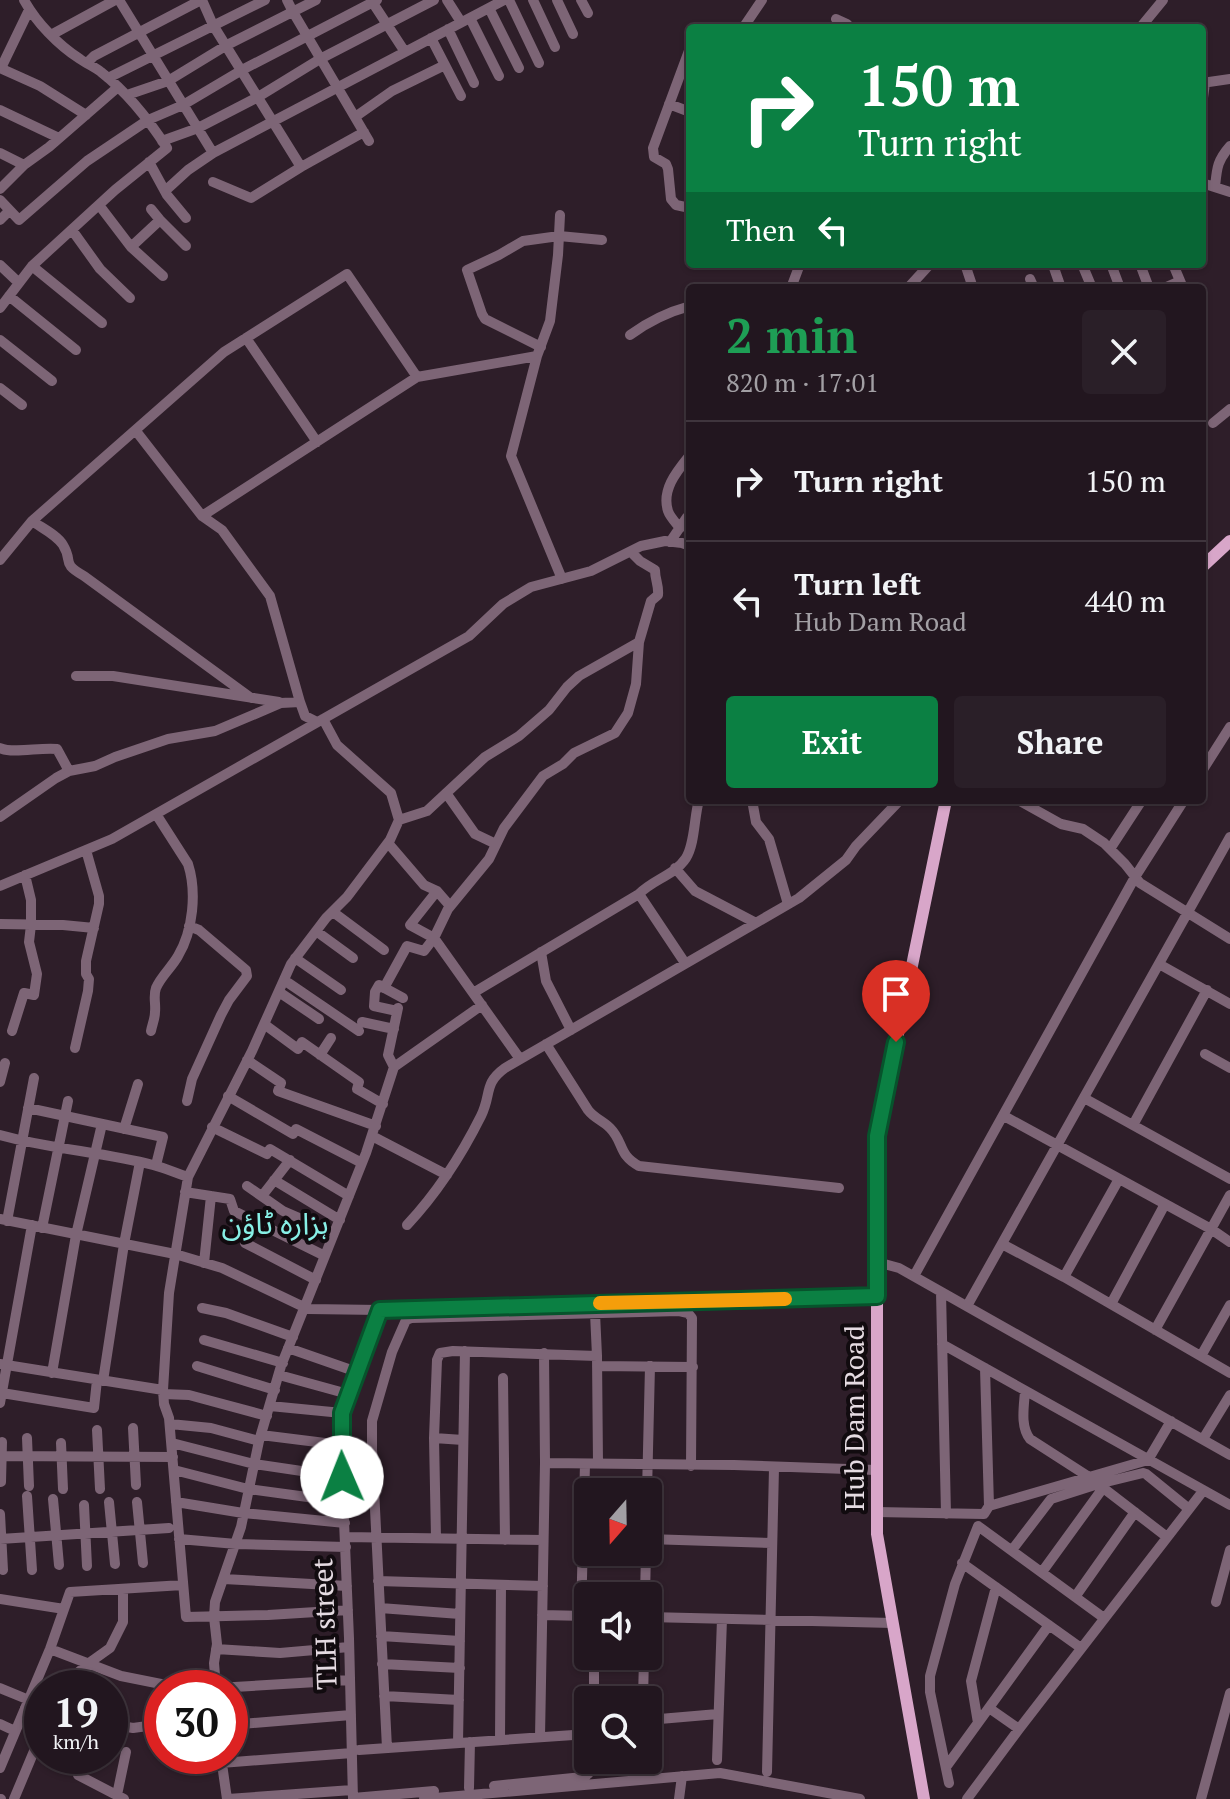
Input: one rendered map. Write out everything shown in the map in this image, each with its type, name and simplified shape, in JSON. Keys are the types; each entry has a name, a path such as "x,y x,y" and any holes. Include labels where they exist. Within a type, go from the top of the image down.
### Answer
{"main road":[{"path":"1206,563 1230,541"},
{"name":"Hub Dam Road","path":"924,1799 880,1557 876,1512 877,1136 945,804"}],"street":[{"path":"51,35 117,0 213,153"},
{"path":"87,63 94,56 201,0 213,25 301,167"},
{"path":"108,78 265,0"},
{"path":"213,182 251,198 301,167 367,136 287,0"},
{"path":"0,189 24,165 86,115 123,91 168,81 227,45 316,0"},
{"path":"162,141 198,128 258,97 320,59 434,0"},
{"path":"447,0 466,20 499,76"},
{"path":"165,191 213,153 507,0 539,63"},
{"path":"533,0 555,47"},
{"path":"557,0 573,34"},
{"path":"581,0 588,13"},
{"path":"746,24 762,0"},
{"path":"1143,24 1163,0"},
{"path":"0,200 19,220 87,161 148,120 183,105 373,1 405,52"},
{"path":"0,308 32,266 167,148 123,91 51,35 26,5 1,68 40,86 86,115"},
{"path":"489,8 519,68"},
{"path":"836,19 847,24"},
{"path":"448,29 474,83"},
{"path":"431,38 461,96"},
{"path":"686,57 653,148 654,157 666,164 668,169 671,199 676,205 686,207"},
{"path":"355,117 392,91 445,65"},
{"path":"1206,83 1230,79"},
{"path":"669,104 686,110"},
{"path":"0,110 59,138"},
{"path":"1215,187 1220,157 1230,146"},
{"path":"0,153 24,165"},
{"path":"149,162 165,191 186,218"},
{"path":"1206,184 1230,192"},
{"path":"99,205 131,247 163,276"},
{"path":"151,209 186,246"},
{"path":"0,220 9,211"},
{"path":"560,215 550,321 511,456 562,579"},
{"path":"131,247 160,220"},
{"path":"72,230 100,269 130,298"},
{"path":"539,351 485,319 467,270 523,241 559,236 602,240"},
{"path":"0,265 19,283"},
{"path":"32,266 102,323"},
{"path":"912,284 926,268"},
{"path":"0,560 32,521 224,352 347,274 417,377"},
{"path":"9,296 76,350"},
{"path":"630,335 647,323 686,307"},
{"path":"246,338 317,442"},
{"path":"0,340 52,381"},
{"path":"202,516 417,377 539,351"},
{"path":"0,388 22,405"},
{"path":"1213,423 1230,409"},
{"path":"136,431 202,516 222,530 270,596 305,716 320,721 337,745 391,793 399,820 388,843 295,958 212,1127 188,1177 169,1293 163,1392 172,1443 186,1617 348,1610"},
{"path":"680,528 669,512 667,499 675,474 686,460"},
{"path":"670,542 686,519"},
{"path":"32,521 65,547 71,569 251,698"},
{"path":"0,886 112,839 469,636 503,604 531,587 591,571 641,546 665,541 686,544"},
{"path":"384,988 407,946 424,951 434,938 450,906 489,859 504,828 543,776 574,753 615,733 628,713 633,700 639,642 646,613 651,601 658,595 659,587 655,570 631,552"},
{"path":"399,820 427,811 485,757 529,728 579,676 639,642"},
{"path":"76,676 113,676 281,703 300,702"},
{"path":"0,817 69,771 95,766 168,739 215,731 281,703"},
{"path":"1206,765 1230,727"},
{"path":"0,748 11,752 57,749 69,771"},
{"path":"446,793 475,834 496,844"},
{"path":"473,993 639,894 675,868 685,859 690,846 698,804"},
{"path":"753,804 756,822 769,839 788,904"},
{"path":"407,1225 427,1205 447,1175 482,1114 492,1077 799,898 846,860 896,804"},
{"path":"1025,804 1061,824 1083,829 1110,849 1140,883 1229,937"},
{"path":"1110,849 1139,804"},
{"path":"914,1276 1135,877 1181,804"},
{"path":"151,1031 156,989 183,947 193,898 188,864 156,814"},
{"path":"967,1306 1230,837"},
{"path":"388,843 424,885 437,891 450,906"},
{"path":"75,1048 88,991 86,961 99,896 86,850"},
{"path":"675,868 695,891 756,923"},
{"path":"12,1031 24,993 34,995 37,979 29,942 31,900 25,875"},
{"path":"437,891 410,925 434,938 520,1059"},
{"path":"639,894 685,963"},
{"path":"333,912 384,950"},
{"path":"0,924 94,928"},
{"path":"187,1101 192,1079 221,1015 247,976 246,970 199,930 189,926"},
{"path":"316,931 353,958"},
{"path":"541,952 546,981 571,1030"},
{"path":"295,958 341,990"},
{"path":"1159,964 1230,1004"},
{"path":"284,980 360,1027 394,1029"},
{"path":"379,985 384,988 400,1004 374,1006 379,985"},
{"path":"1133,1125 1207,990"},
{"path":"279,992 319,1019"},
{"path":"394,1067 388,1055 400,1004"},
{"path":"215,1670 215,1602 236,1544 268,1411 288,1348 374,1131 394,1067 482,1005"},
{"path":"264,1024 298,1049 302,1042 359,1082 357,1089 383,1104"},
{"path":"320,1055 331,1038"},
{"path":"546,1044 588,1110 613,1130 627,1159 639,1166 839,1188"},
{"path":"1205,1054 1230,1068"},
{"path":"247,1060 281,1083 278,1091 374,1131 447,1175"},
{"path":"34,1078 4,1220 175,1254 222,1268 304,1308 380,1310 877,1296"},
{"path":"124,1129 138,1084"},
{"path":"228,1096 293,1134 296,1129 362,1163"},
{"path":"1084,1098 1230,1179"},
{"path":"68,1101 4,1365 1,1398 94,1408 140,1162"},
{"path":"28,1108 163,1137 156,1165"},
{"path":"1004,1116 1230,1242"},
{"path":"52,1373 76,1235 102,1124"},
{"path":"212,1127 267,1154 270,1149 349,1196"},
{"path":"0,1135 156,1165 188,1177"},
{"path":"262,1196 290,1160"},
{"path":"1064,1277 1119,1179"},
{"path":"274,1180 340,1220"},
{"path":"247,1186 283,1211 334,1233"},
{"path":"185,1192 230,1199 234,1211 325,1256"},
{"path":"1155,1330 1230,1195"},
{"path":"204,1263 211,1196"},
{"path":"1111,1304 1165,1204"},
{"path":"245,1243 316,1280"},
{"path":"1002,1244 1230,1373"},
{"path":"877,1262 914,1276 1230,1455"},
{"path":"941,1292 946,1514"},
{"path":"1201,1356 1230,1305"},
{"path":"202,1308 226,1313 293,1337"},
{"name":"TLH street","path":"353,1795 355,1751 351,1715 342,1413 380,1310"},
{"path":"595,1313 598,1464"},
{"path":"387,1748 372,1421 392,1352 406,1320 688,1313 692,1318 693,1367 691,1466"},
{"path":"204,1340 283,1363"},
{"path":"942,1344 1230,1505"},
{"path":"288,1348 357,1372"},
{"path":"465,1351 459,1700 469,1788"},
{"path":"436,1538 434,1438 437,1360 440,1353 544,1353 650,1366 693,1367"},
{"path":"540,1737 544,1353"},
{"path":"4,1365 268,1411 342,1413"},
{"path":"197,1366 275,1390"},
{"path":"648,1478 650,1366"},
{"path":"876,1512 984,1514 989,1506 985,1368"},
{"path":"279,1375 348,1394"},
{"path":"503,1378 505,1540"},
{"path":"1025,1391 1024,1426 1030,1439 1097,1483 1167,1537"},
{"path":"1203,1439 1230,1395"},
{"path":"1012,1550 1051,1499 1148,1460 1171,1421"},
{"path":"170,1424 260,1438 341,1445"},
{"path":"133,1428 136,1485"},
{"path":"97,1430 100,1489"},
{"path":"27,1438 32,1570"},
{"path":"434,1438 463,1440"},
{"path":"1,1482 2,1442"},
{"path":"61,1443 63,1489"},
{"path":"172,1443 254,1464 342,1477"},
{"path":"1,1456 173,1457"},
{"path":"545,1463 876,1470"},
{"path":"585,1464 585,1582"},
{"path":"767,1772 774,1468"},
{"path":"174,1470 248,1489 344,1502"},
{"path":"989,1506 1143,1473 1189,1509"},
{"path":"1042,1572 1097,1483"},
{"path":"967,1799 1203,1491"},
{"path":"53,1499 59,1565"},
{"path":"109,1502 115,1564"},
{"path":"137,1502 143,1563"},
{"path":"176,1502 243,1513 345,1523"},
{"path":"84,1505 87,1566"},
{"path":"1075,1597 1135,1512"},
{"path":"0,1514 3,1570"},
{"path":"949,1783 929,1683 955,1584 978,1526 1104,1618"},
{"path":"1,1539 169,1528"},
{"path":"179,1539 236,1544 346,1542 376,1537 543,1540"},
{"path":"662,1539 772,1543"},
{"path":"1216,1602 1230,1550"},
{"path":"962,1563 1081,1648"},
{"path":"224,1579 347,1586"},
{"path":"378,1581 543,1586"},
{"path":"41,1670 70,1592 183,1585"},
{"path":"500,1740 501,1585"},
{"path":"978,1723 971,1681 996,1587"},
{"path":"81,1670 110,1648 123,1622 123,1589"},
{"path":"0,1599 64,1609"},
{"path":"380,1608 460,1614"},
{"path":"542,1615 574,1616"},
{"path":"662,1617 892,1623"},
{"path":"717,1760 722,1619"},
{"path":"946,1767 1049,1625"},
{"path":"381,1636 460,1641"},
{"path":"216,1649 280,1653 349,1647"},
{"path":"50,1649 121,1676 144,1681"},
{"path":"382,1664 460,1668"},
{"path":"248,1686 350,1680"},
{"path":"0,1688 24,1702"},
{"path":"1201,1799 1230,1693"},
{"path":"384,1696 459,1700"},
{"path":"989,1708 1019,1729"},
{"path":"1,1763 24,1711"},
{"path":"662,1719 718,1714"},
{"path":"248,1724 351,1715"},
{"path":"0,1724 15,1731"},
{"path":"248,1757 574,1735"},
{"path":"424,1799 541,1794 720,1773 860,1799"},
{"path":"14,1799 24,1774"},
{"path":"78,1775 120,1797 123,1774"},
{"path":"224,1774 228,1799 469,1788 589,1774"},
{"path":"679,1799 682,1776"}],"slow traffic":[{"path":"600,1303 785,1299"}],"district":[{"name":"ہزارہ ٹاؤن","path":"275,1223"}],"route":[{"path":"342,1477 342,1413 380,1310 877,1296 877,1136 896,1042"}]}
